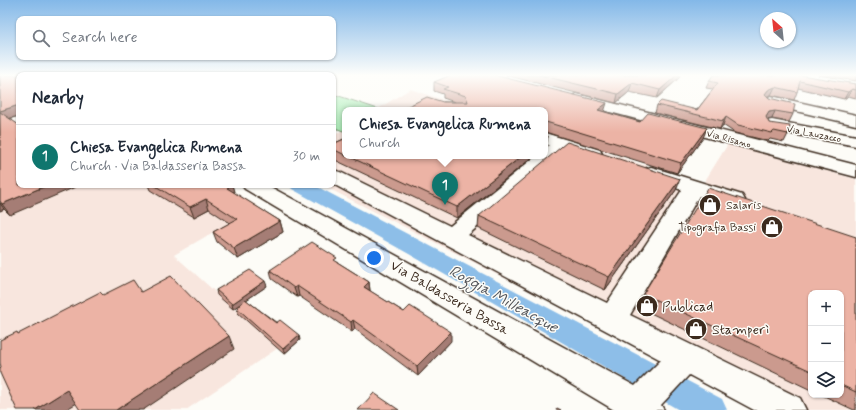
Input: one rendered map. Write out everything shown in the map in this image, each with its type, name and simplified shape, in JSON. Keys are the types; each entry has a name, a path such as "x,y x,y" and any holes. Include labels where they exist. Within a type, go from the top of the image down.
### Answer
{"street":[{"name":"Via Risano","path":"562,95 856,171"},
{"name":"Via Lauzacco","path":"771,102 856,120"},
{"name":"Via Lauzacco","path":"772,125 856,141"},
{"path":"554,141 614,161"},
{"path":"451,237 535,159"},
{"path":"636,168 754,207"},
{"path":"336,178 612,319 657,389 788,410"},
{"path":"612,319 694,187"},
{"name":"Via Baldasseria Bassa","path":"260,188 657,389"}],"shaded area":[{"path":"402,94 426,94 466,107 381,107"},
{"path":"342,131 342,159 548,159 548,134 703,184 728,144 856,179 856,410 764,410 328,188 336,188 336,134"},
{"path":"0,143 16,178 16,188 227,188 258,206 174,255 278,348 186,410 0,410"}],"green space":[{"path":"336,95 372,107 342,107 342,131 336,128"}],"building":[{"path":"0,94 16,94 16,106 0,111"},
{"path":"460,94 571,94 607,103 598,110 640,122 648,113 707,128 681,163 548,123 548,107 406,107 427,97 443,102 468,102 466,96"},
{"path":"709,94 765,94 769,98 795,104 793,114 775,111 769,112 766,117 769,123 790,126 788,134 774,131 772,133 738,125 726,117 723,121 657,105 661,101 697,110"},
{"path":"0,112 16,123 16,188 41,188 2,204 0,201"},
{"path":"342,140 342,154 336,150 336,143"},
{"path":"567,142 680,179 609,277 479,216"},
{"path":"354,159 518,159 457,207"},
{"path":"159,188 227,188 280,221 234,248 213,232 237,219 206,199 190,207"},
{"path":"708,188 856,237 856,392 844,386 844,290 808,290 808,370 643,294"},
{"path":"312,242 337,258 334,260 369,282 364,287 404,312 410,306 451,332 417,366 353,320 351,322 297,286 294,288 270,270"},
{"path":"250,270 265,281 232,304 216,290"},
{"path":"171,276 229,336 116,410 80,410 67,390 35,410 17,410 0,373 0,340 17,332 18,334 100,292 103,295 133,280 141,292"},
{"path":"245,299 276,323 280,320 299,335 283,349 237,308"},
{"path":"374,393 399,410 358,410"}],"waterway":[{"name":"Roggia Milleacque","path":"305,188 417,248 710,410"}],"place":[{"name":"Chiesa Evangelica Rumena","path":"445,205"},
{"name":"Salaris","path":"710,205"},
{"name":"Tipografia Bassi","path":"772,227"},
{"name":"Publicad","path":"647,306"},
{"name":"Stamperì","path":"696,329"}]}
